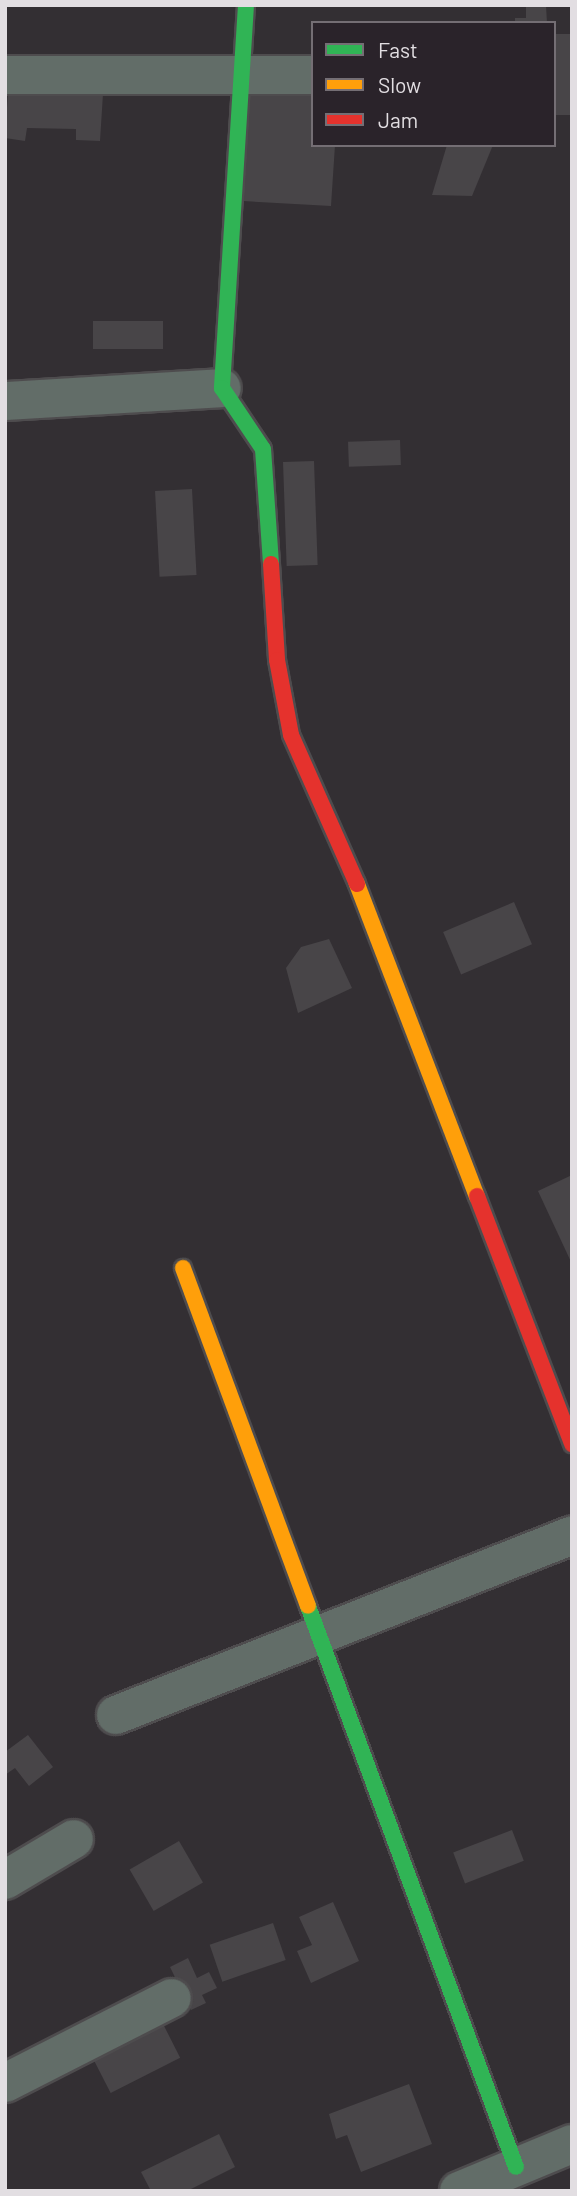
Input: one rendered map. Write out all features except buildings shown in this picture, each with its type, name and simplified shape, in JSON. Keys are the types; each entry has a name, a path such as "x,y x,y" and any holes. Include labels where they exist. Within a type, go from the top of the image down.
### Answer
{"street":[{"path":"246,5 222,388 263,449 277,660 291,735 350,865 572,1444"},
{"path":"5,75 311,75"},
{"path":"5,401 222,388"},
{"path":"183,1268 516,2167"},
{"path":"116,1715 572,1535"},
{"path":"5,1880 74,1839"},
{"path":"5,2083 172,1998"},
{"path":"459,2191 572,2144"}],"traffic: fast":[{"path":"246,5 222,388 263,449 271,564"},
{"path":"308,1606 516,2167"}],"traffic: slow":[{"path":"357,884 477,1196"},
{"path":"183,1268 308,1606"}],"traffic: jam":[{"path":"271,564 277,660 291,735 357,884"},
{"path":"477,1196 572,1444"}]}
